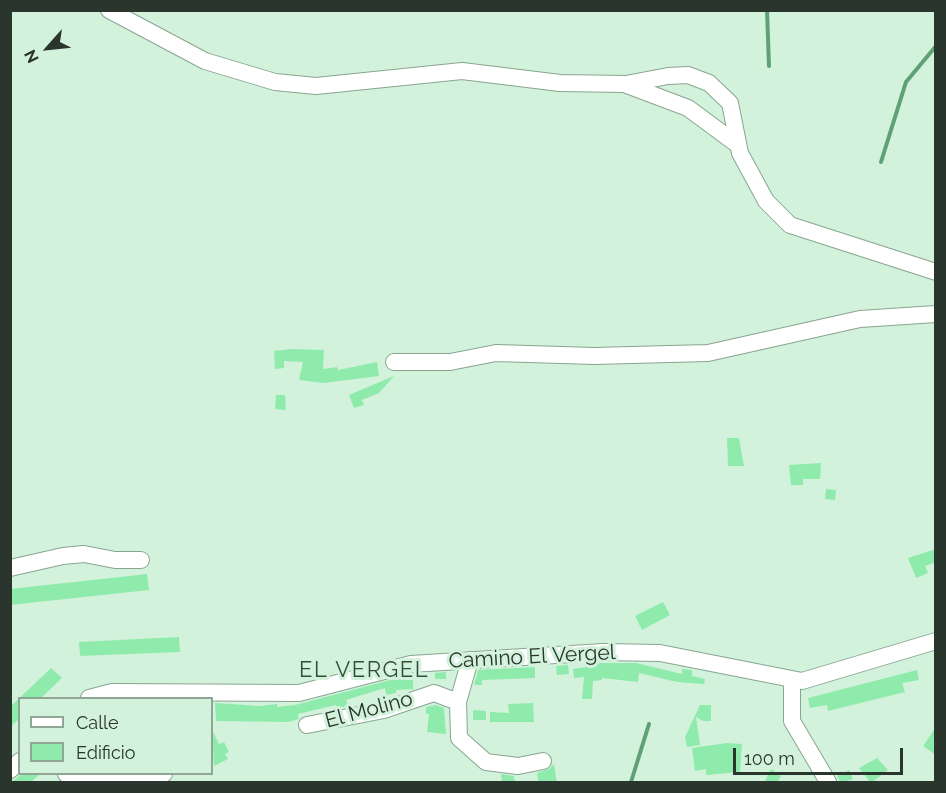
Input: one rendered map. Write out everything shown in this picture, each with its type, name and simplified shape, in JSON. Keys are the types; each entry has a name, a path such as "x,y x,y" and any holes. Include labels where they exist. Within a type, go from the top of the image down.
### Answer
{"street":[{"path":"109,10 205,61 275,82 316,86 462,71 560,83 626,84 688,75 709,82 730,103 740,153 766,201 790,225 936,272"},
{"path":"626,84 687,108 738,145"},
{"path":"394,362 450,362 496,353 594,356 708,353 860,319 936,314"},
{"path":"10,568 63,556 84,554 115,560 141,560"},
{"name":"Camino El Vergel","path":"96,697 112,692 299,693 411,664 604,652 660,653 792,681 814,679 936,641"},
{"path":"470,660 458,702 459,738 486,762 518,766 543,761"},
{"path":"792,681 792,721 828,783"},
{"name":"El Molino","path":"307,725 384,710 434,693 458,702"},
{"path":"67,775 69,777 132,775"}],"building":[{"path":"324,350 323,369 337,367 338,370 377,362 379,376 323,383 299,380 303,362 284,361 284,368 275,369 274,351"},
{"path":"394,376 379,393 362,400 364,405 354,408 349,395"},
{"path":"276,395 285,395 286,410 275,409"},
{"path":"727,438 739,438 744,466 728,466"},
{"path":"821,463 820,479 803,479 803,485 791,485 789,465"},
{"path":"826,489 836,490 835,500 825,499"},
{"path":"936,549 936,562 925,566 928,573 916,578 908,558"},
{"path":"147,574 149,590 10,605 10,589"},
{"path":"663,602 670,615 642,630 635,616"},
{"path":"179,637 180,652 80,656 79,642"},
{"path":"592,663 636,663 682,674 682,669 692,670 692,676 705,679 704,684 677,682 639,673 638,682 602,678 602,680 593,681 592,699 582,699 584,677 574,678 573,669 592,666"},
{"path":"568,665 569,674 557,675 556,666"},
{"path":"535,667 535,678 482,680 482,685 474,685 478,670"},
{"path":"51,668 62,678 42,697 21,697"},
{"path":"917,670 919,680 902,683 905,692 828,711 827,705 810,708 808,698"},
{"path":"446,672 446,679 435,679 435,673"},
{"path":"413,674 413,689 396,690 396,693 386,695 385,688 346,700 348,706 337,708 336,705 298,714 299,719 288,722 216,721 215,703 260,706 277,704 277,707 295,705"},
{"path":"18,699 18,720 10,727 10,707"},
{"path":"533,703 534,722 490,722 490,712 509,713 508,704"},
{"path":"436,705 444,708 446,734 427,732 429,714 426,714 426,707"},
{"path":"700,705 711,705 711,721 703,721 696,717 700,745 687,747 685,737"},
{"path":"473,710 486,711 486,720 473,720"},
{"path":"936,727 936,755 923,746"},
{"path":"213,732 219,744 224,742 229,752 225,754 228,759 214,766"},
{"path":"727,743 742,744 740,772 706,775 706,769 695,771 692,748"},
{"path":"877,758 888,770 871,783 859,768"},
{"path":"554,764 557,783 539,783 537,773 549,769"},
{"path":"771,769 781,776 777,783 764,783"},
{"path":"849,770 853,779 841,783 837,776"},
{"path":"501,774 514,776 515,782 502,783"},
{"path":"21,775 39,775 30,783 10,783"}],"waterway":[{"path":"767,10 769,66"},
{"path":"881,162 906,82 936,46"},
{"path":"631,782 649,724"}],"district":[{"name":"EL VERGEL","path":"364,670"}]}
